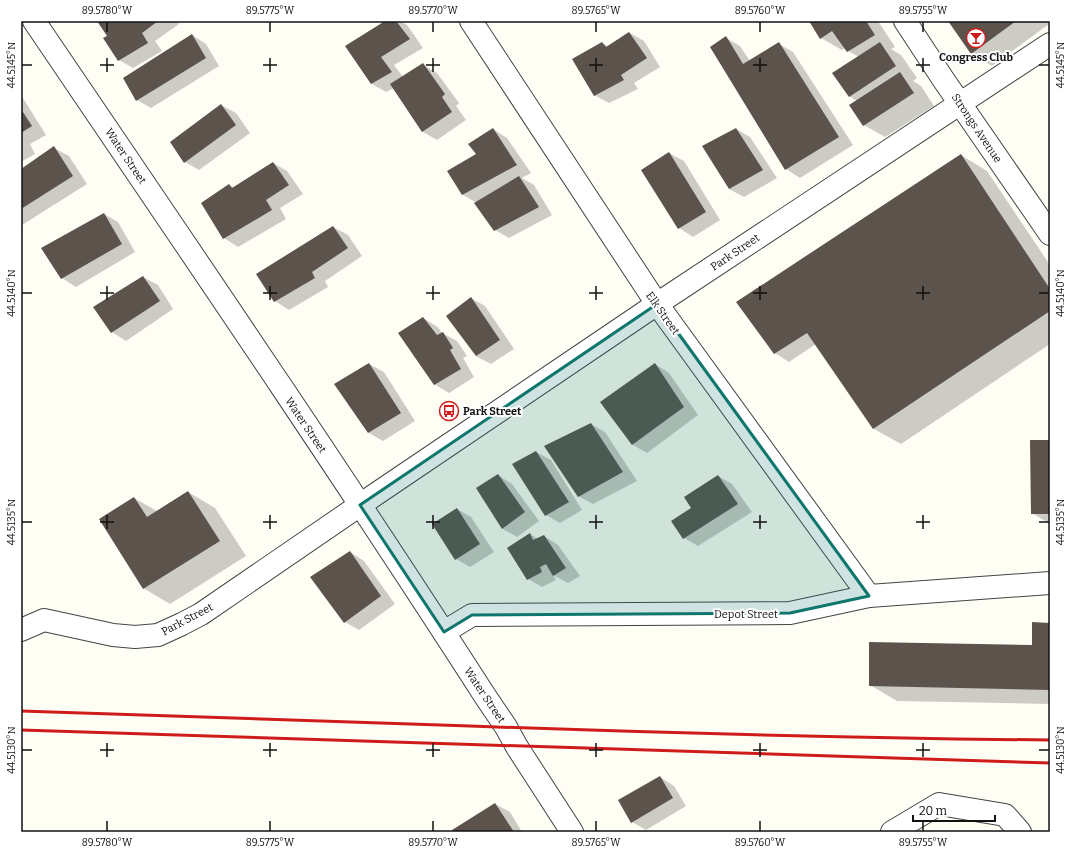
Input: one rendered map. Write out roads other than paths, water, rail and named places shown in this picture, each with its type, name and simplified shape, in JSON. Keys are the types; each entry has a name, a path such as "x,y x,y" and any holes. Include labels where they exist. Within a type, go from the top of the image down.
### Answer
{"street":[{"name":"Water Street","path":"34,21 204,271 360,505 506,727 572,832"},
{"name":"Elk Street","path":"471,21 657,304 868,596"},
{"name":"Strongs Avenue","path":"905,21 960,104 1048,225"},
{"name":"Park Street","path":"21,630 44,620 113,635 135,637 158,635 201,614 657,304 1050,44"},
{"name":"Depot Street","path":"444,632 472,615 790,613 868,596 1050,583"},
{"path":"892,832 939,804 1005,815 1020,832"}],"railway":[{"path":"21,711 543,729 1050,740"},
{"path":"21,730 1050,763"}],"place":[{"name":"Congress Club","path":"976,38"},
{"name":"Park Street","path":"449,411"}]}
